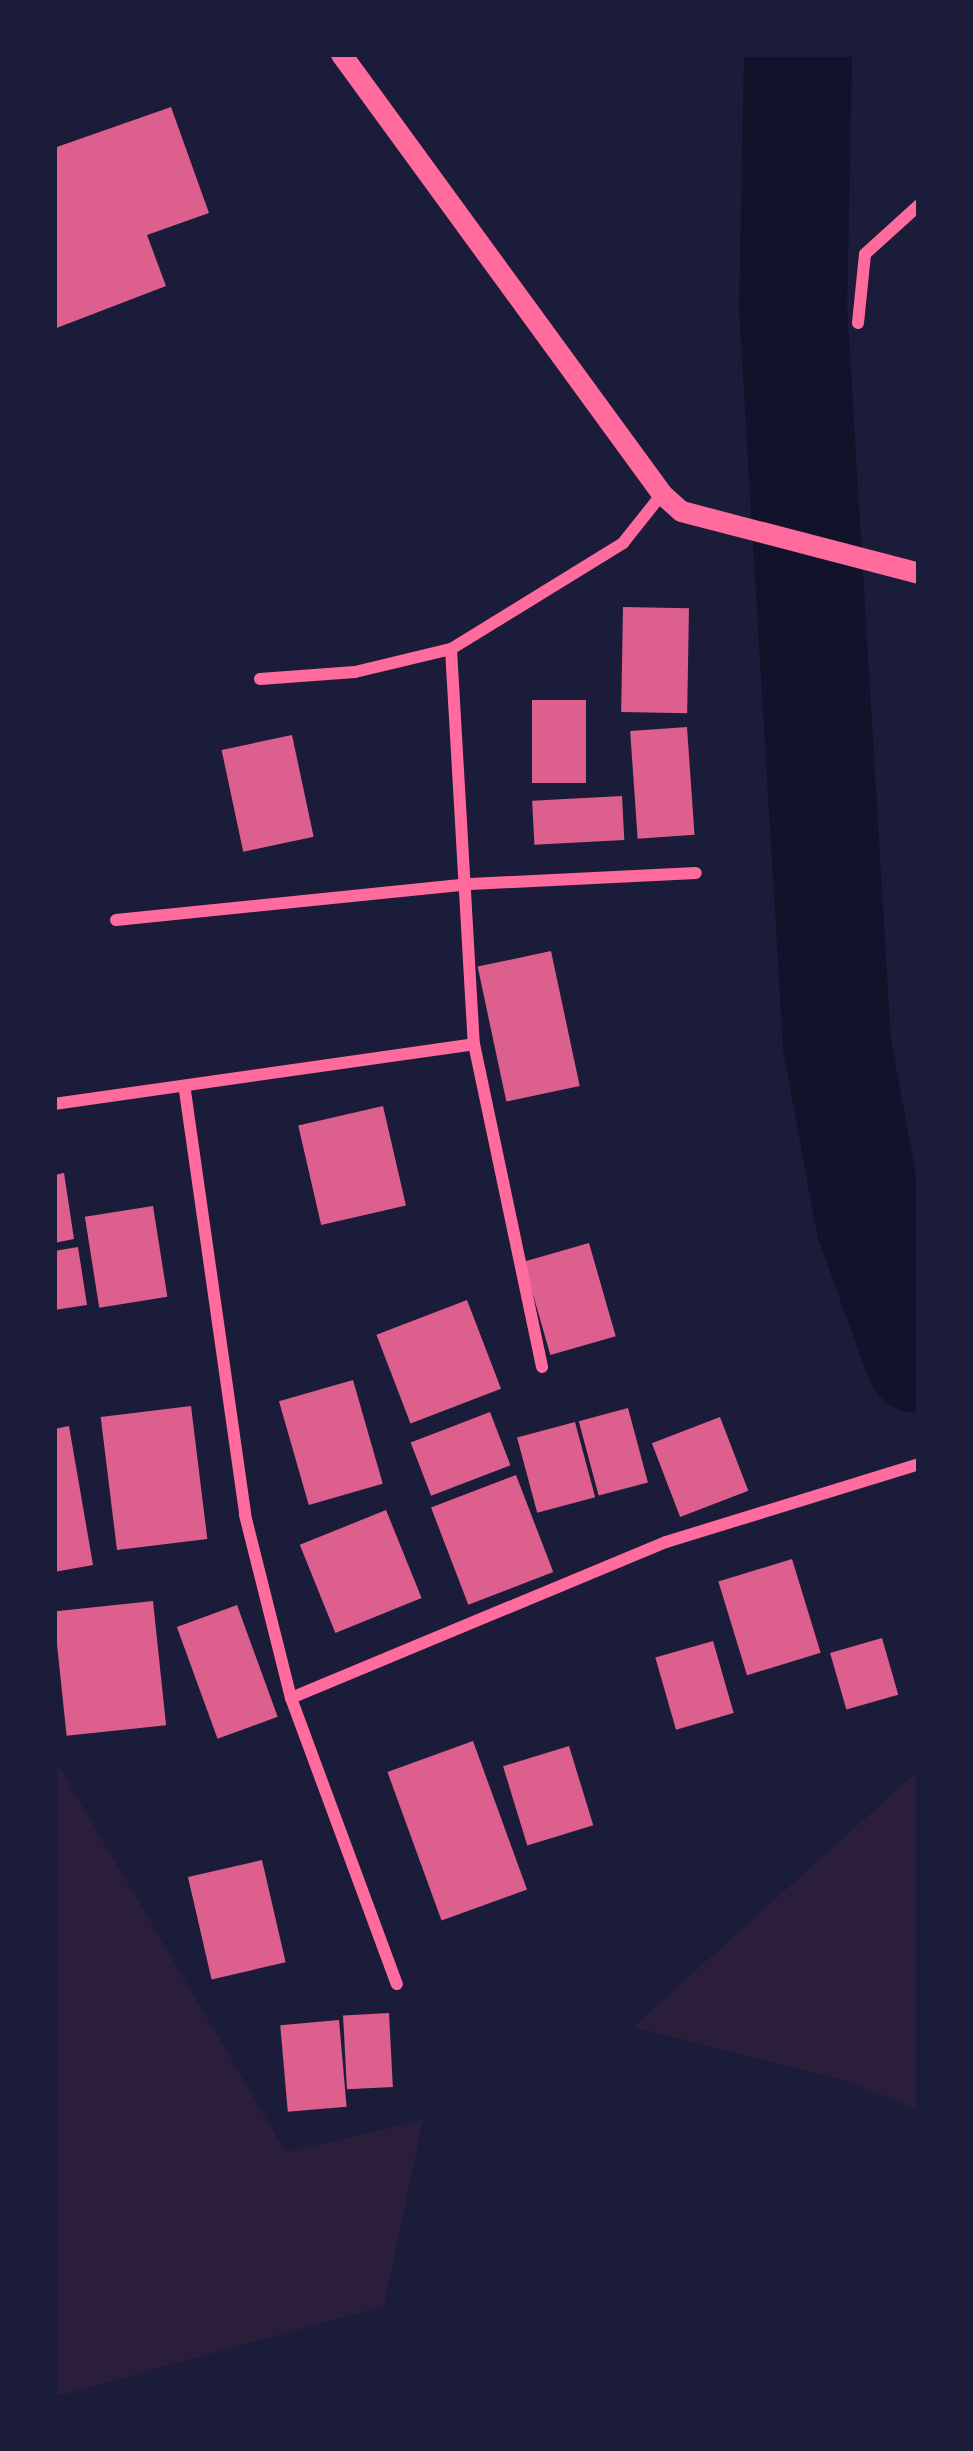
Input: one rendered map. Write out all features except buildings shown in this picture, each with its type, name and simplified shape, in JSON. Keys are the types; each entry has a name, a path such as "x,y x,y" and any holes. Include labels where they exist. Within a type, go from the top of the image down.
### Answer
{"street":[{"path":"341,54 662,494 681,511 919,573"},
{"path":"858,323 866,254 919,205"},
{"path":"260,679 355,672 452,649 623,543 662,494"},
{"path":"452,649 470,884 474,1044 542,1367"},
{"path":"116,920 470,884 696,873"},
{"path":"54,1104 184,1091 474,1044"},
{"path":"184,1091 245,1515 291,1699 398,1984"},
{"path":"291,1699 666,1543 919,1464"}],"shaded area":[{"path":"54,1758 286,2152 423,2120 384,2306 54,2397"},
{"path":"919,1770 919,2110 849,2082 633,2027"}],"waterway":[{"path":"798,54 793,307 837,1044 870,1223 919,1359"}]}
